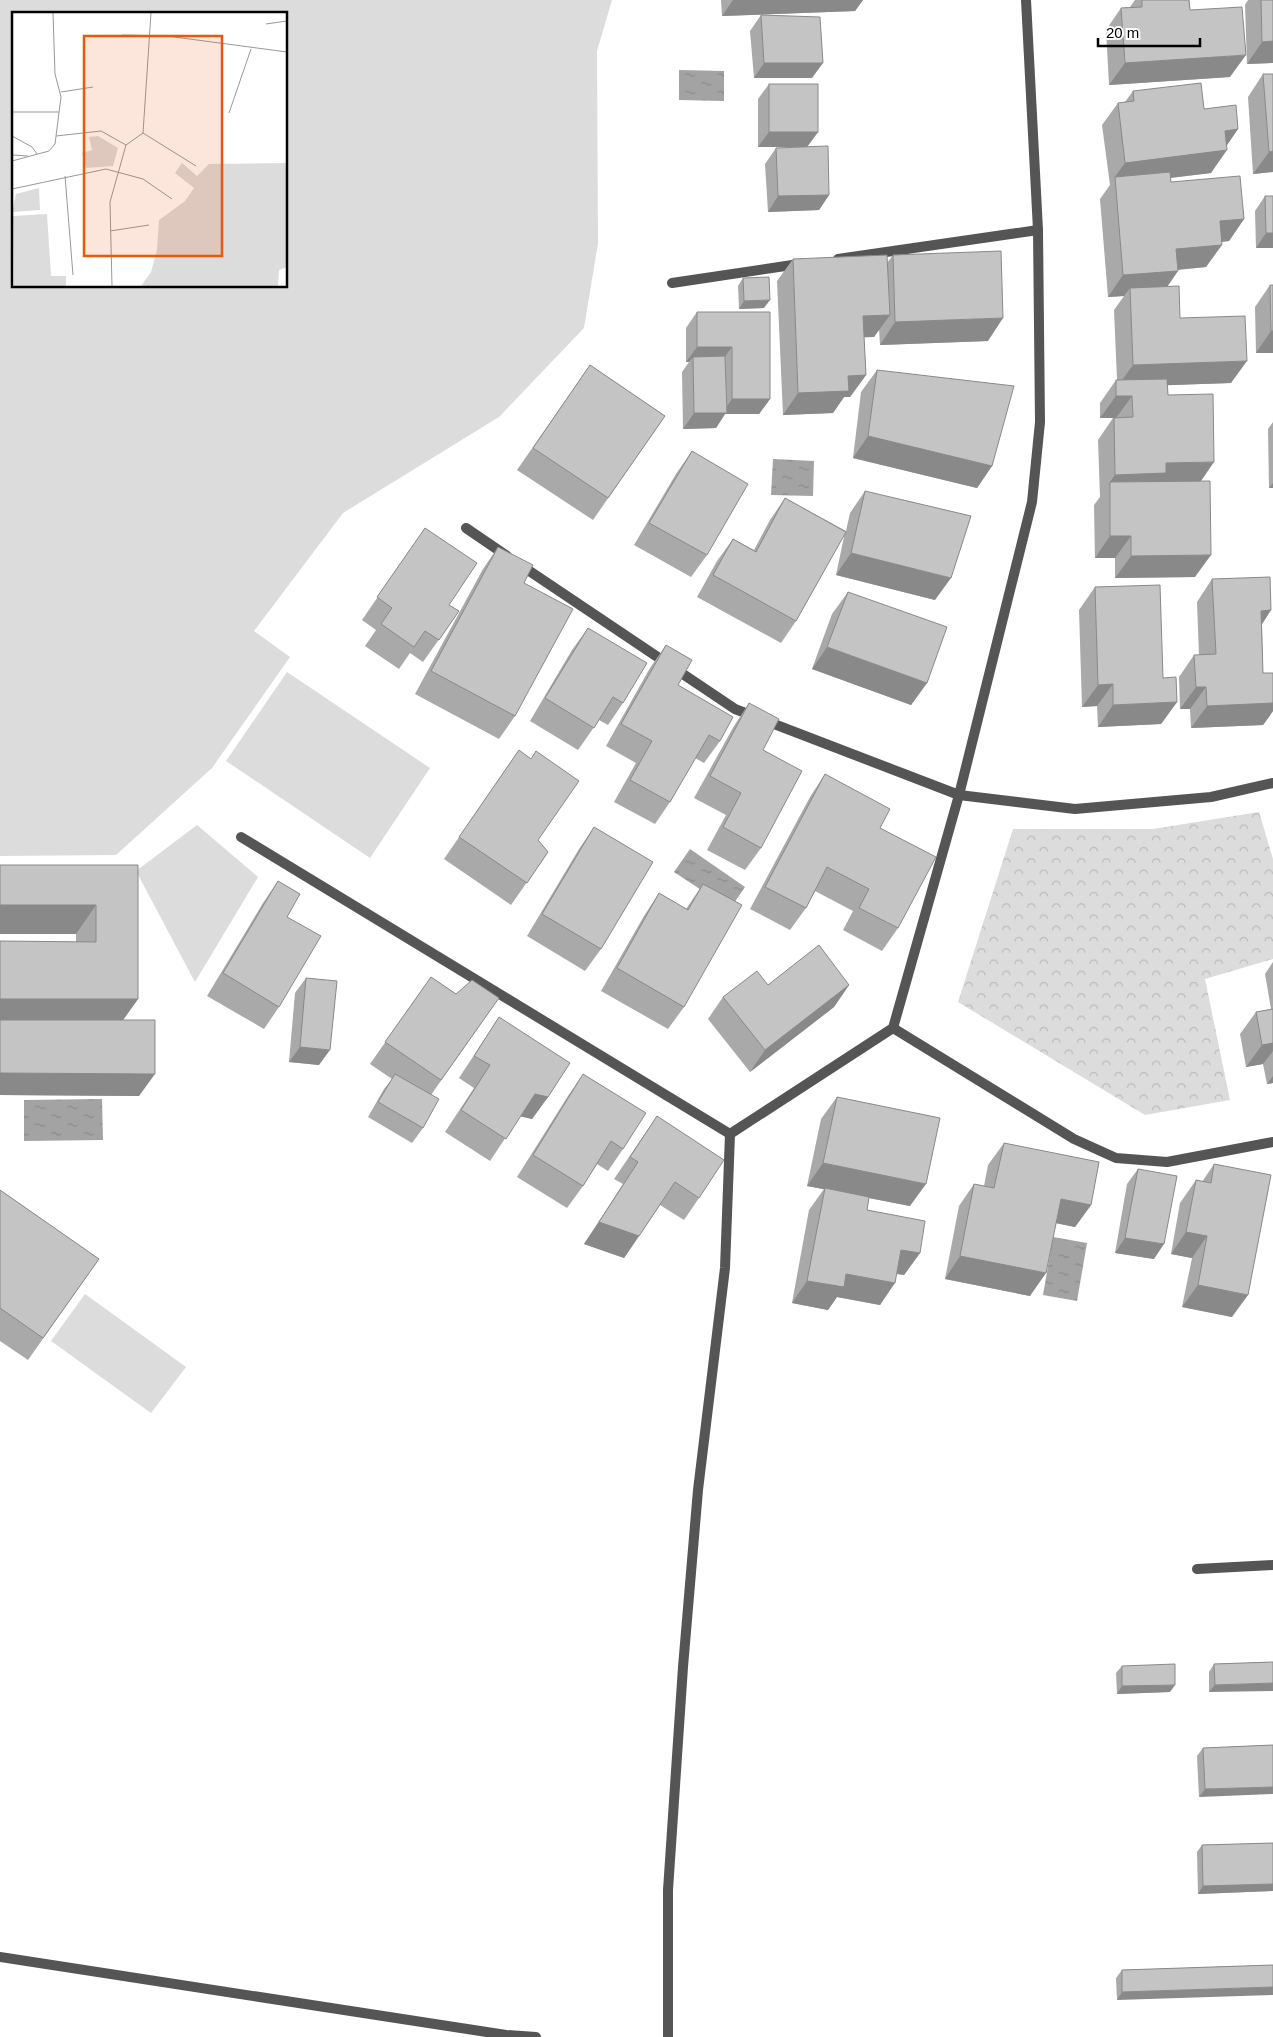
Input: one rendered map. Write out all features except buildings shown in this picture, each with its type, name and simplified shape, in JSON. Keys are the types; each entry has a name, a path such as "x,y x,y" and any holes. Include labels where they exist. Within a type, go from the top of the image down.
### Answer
{"street":[{"path":"730,1134 893,1028 960,795 1032,502 1040,422 1038,230 1026,0"},
{"path":"830,260 1038,230"},
{"path":"672,282 810,263"},
{"path":"466,528 735,709 960,795 1075,809 1211,797 1273,784"},
{"path":"241,837 730,1134"},
{"path":"893,1028 1074,1139 1116,1158 1167,1162 1273,1142"},
{"path":"668,2037 668,1890 683,1667 698,1490 725,1268 730,1134"},
{"path":"1197,1569 1273,1565"},
{"path":"0,1958 506,2035 536,2037"}],"green space":[{"path":"0,0 612,0 597,51 598,243 584,328 499,417 343,513 254,631 290,657 212,768 116,855 0,856"},
{"path":"287,672 430,768 370,858 226,761"},
{"path":"1259,812 1273,859 1273,959 1205,979 1230,1100 1145,1115 958,1002 1013,829 1153,829"},
{"path":"197,825 258,877 195,982 136,871"},
{"path":"85,1294 186,1367 151,1413 51,1341"}],"water":[{"path":"679,70 724,71 724,101 679,100"},
{"path":"773,459 814,461 813,496 771,495"},
{"path":"690,849 745,887 730,909 674,872"},
{"path":"102,1099 103,1140 24,1141 24,1100"},
{"path":"1053,1237 1087,1243 1077,1301 1043,1295"}]}
